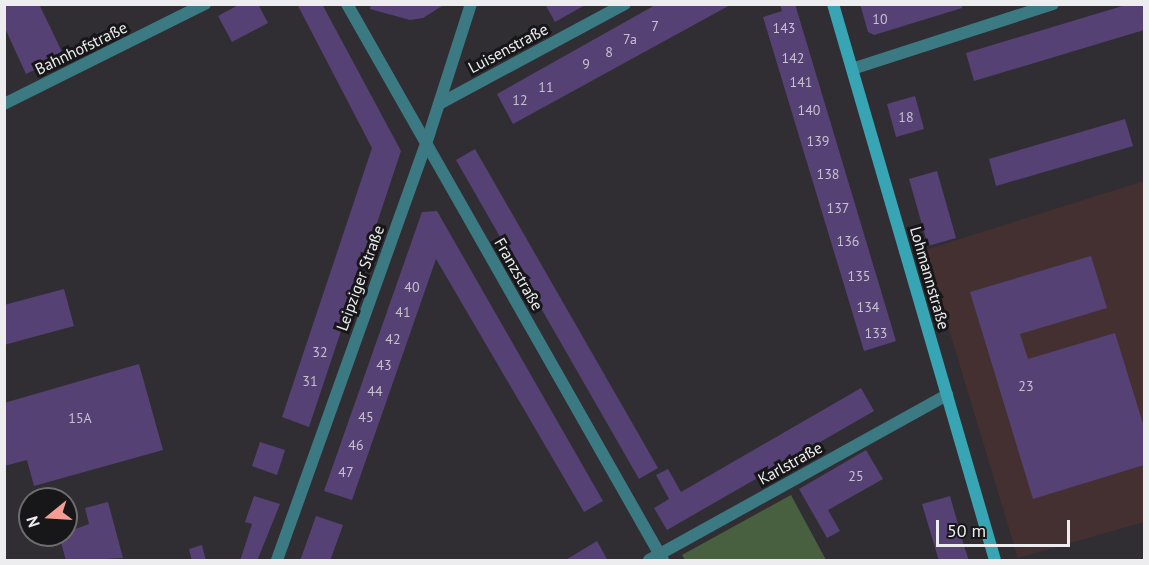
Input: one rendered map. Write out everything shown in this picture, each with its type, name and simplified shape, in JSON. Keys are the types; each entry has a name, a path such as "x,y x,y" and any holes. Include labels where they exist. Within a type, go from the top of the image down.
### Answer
{"main road":[{"name":"Lohmannstraße","path":"833,4 995,561"}],"street":[{"name":"Bahnhofstraße","path":"4,104 205,4"},
{"name":"Franzstraße","path":"347,4 657,558"},
{"name":"Leipziger Straße","path":"277,561 426,144 471,4"},
{"name":"Luisenstraße","path":"439,104 625,4"},
{"path":"852,69 1053,4"},
{"name":"Karlstraße","path":"657,558 947,396"}],"shaded area":[{"path":"1144,181 1144,522 1018,558 925,250"}],"green space":[{"path":"791,495 826,560 685,560 682,555"}],"building":[{"path":"4,4 39,4 64,56 26,74 4,26"},
{"path":"240,4 258,4 268,23 232,42 218,16"},
{"path":"297,4 322,4 401,151 309,427 282,417 372,148"},
{"path":"371,4 445,4 423,18 410,20 370,9"},
{"path":"545,4 587,4 555,22"},
{"path":"657,4 732,4 513,124 497,94"},
{"path":"780,4 795,4 896,341 864,351 763,17 782,11"},
{"path":"860,4 962,4 962,8 874,35 868,32"},
{"path":"1129,4 1144,4 1144,30 974,81 966,53"},
{"path":"915,96 924,129 896,137 887,104"},
{"path":"1125,119 1133,146 996,186 989,159"},
{"path":"475,149 658,468 639,479 456,160"},
{"path":"937,171 956,238 928,246 909,179"},
{"path":"437,211 603,501 584,512 436,259 352,500 324,491 422,212"},
{"path":"1091,256 1107,308 1020,334 1028,359 1115,333 1144,427 1144,465 1033,499 970,292"},
{"path":"64,289 74,326 4,345 4,305"},
{"path":"139,364 163,450 34,486 27,460 4,466 4,403"},
{"path":"861,388 874,411 667,530 654,508 669,499 656,475 668,469 681,492"},
{"path":"260,442 285,450 277,475 252,466"},
{"path":"866,450 883,479 828,510 840,531 827,538 799,489"},
{"path":"254,496 280,504 257,561 240,561 252,524 245,522"},
{"path":"950,496 969,561 939,561 922,504"},
{"path":"108,502 123,558 66,561 62,547 78,547 78,528 89,524 85,508"},
{"path":"316,516 343,525 330,561 300,561"},
{"path":"597,541 608,561 564,561"},
{"path":"202,545 206,561 192,561 189,549"}]}
